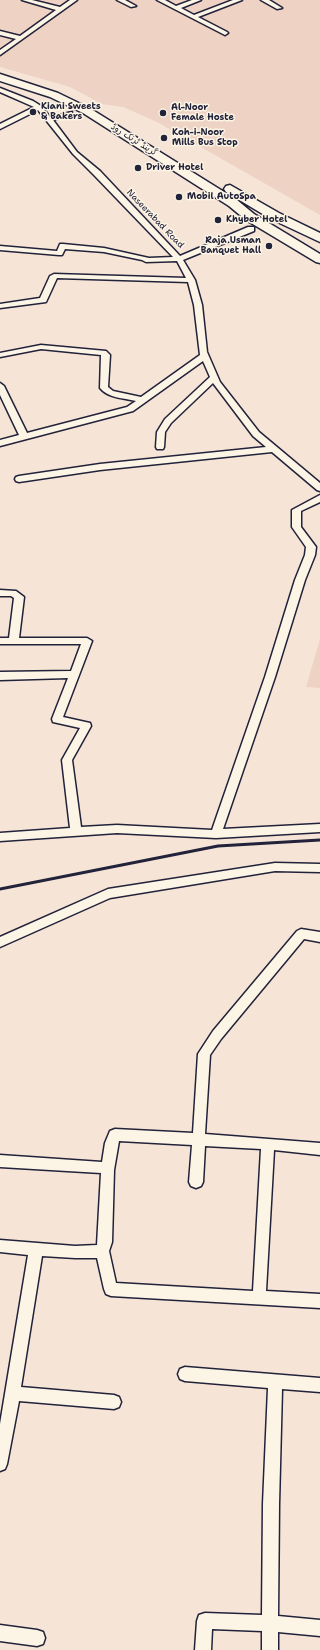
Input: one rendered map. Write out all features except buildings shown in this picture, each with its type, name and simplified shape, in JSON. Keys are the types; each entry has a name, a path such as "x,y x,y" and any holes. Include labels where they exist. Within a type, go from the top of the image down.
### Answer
{"highway":[{"name":"گرینڈ ٹرنک روڈ","path":"0,71 51,85 91,103 275,216 320,238"},
{"name":"گرینڈ ٹرنک روڈ","path":"0,77 54,95 87,111 233,203 250,217 320,259"},
{"path":"233,203 256,214 320,251"},
{"path":"275,216 320,244"}],"street":[{"path":"25,0 61,9"},
{"path":"0,53 74,0"},
{"path":"120,0 134,6"},
{"path":"160,0 225,33"},
{"path":"176,8 198,0"},
{"path":"193,17 239,0"},
{"path":"264,0 279,8"},
{"path":"0,33 21,38"},
{"name":"Naseerabad Road","path":"0,90 40,107 75,153 97,173 179,259 191,280 198,304 204,356 214,377 256,434 320,488"},
{"path":"0,127 40,107"},
{"path":"49,119 70,113"},
{"path":"0,248 59,253 63,246 104,250 145,258 146,260 179,259 251,229"},
{"path":"0,306 43,300 54,276 191,280"},
{"path":"0,355 41,347 103,353 106,355 104,388 110,393 143,400"},
{"path":"0,443 98,416 130,410 204,356"},
{"path":"160,447 161,432 168,421 214,377"},
{"path":"1,388 24,436"},
{"path":"19,479 100,467 274,449"},
{"path":"216,834 270,676 300,580 310,555 311,547 298,532 296,517 297,510 320,498"},
{"path":"0,593 13,593 19,597 14,641"},
{"path":"0,641 87,641 57,719 86,726 67,760 76,832"},
{"path":"0,676 74,674"},
{"path":"0,837 117,829 216,834 320,828"},
{"path":"0,942 108,894 275,867 320,868"},
{"path":"196,1182 204,1054 217,1035 301,934 320,937"},
{"path":"320,1149 199,1139 115,1135 112,1139 108,1168 105,1242 102,1251 111,1289 320,1301"},
{"path":"259,1297 268,1144"},
{"path":"0,1161 108,1168"},
{"path":"0,1246 76,1252 102,1251"},
{"path":"0,1464 36,1248"},
{"path":"185,1374 320,1385"},
{"path":"270,1650 271,1504 275,1381"},
{"path":"13,1393 114,1402"},
{"path":"204,1650 205,1621 270,1623 320,1628"},
{"path":"0,1633 37,1638"}],"shaded area":[{"path":"0,0 320,0 320,215 157,122 123,107 102,104 70,87 0,67"},
{"path":"320,639 320,688 306,687"}],"railway":[{"path":"0,889 218,846 320,840"}],"place":[{"name":"Kiani Sweets & Bakers","path":"33,112"},
{"name":"Al-Noor Female Hoste","path":"163,113"},
{"name":"Koh-i-Noor Mills Bus Stop","path":"164,138"},
{"name":"Driver Hotel","path":"138,168"},
{"name":"Mobil AutoSpa","path":"179,197"},
{"name":"Khyber Hotel","path":"218,220"},
{"name":"Raja Usman Banquet Hall","path":"269,246"}]}
